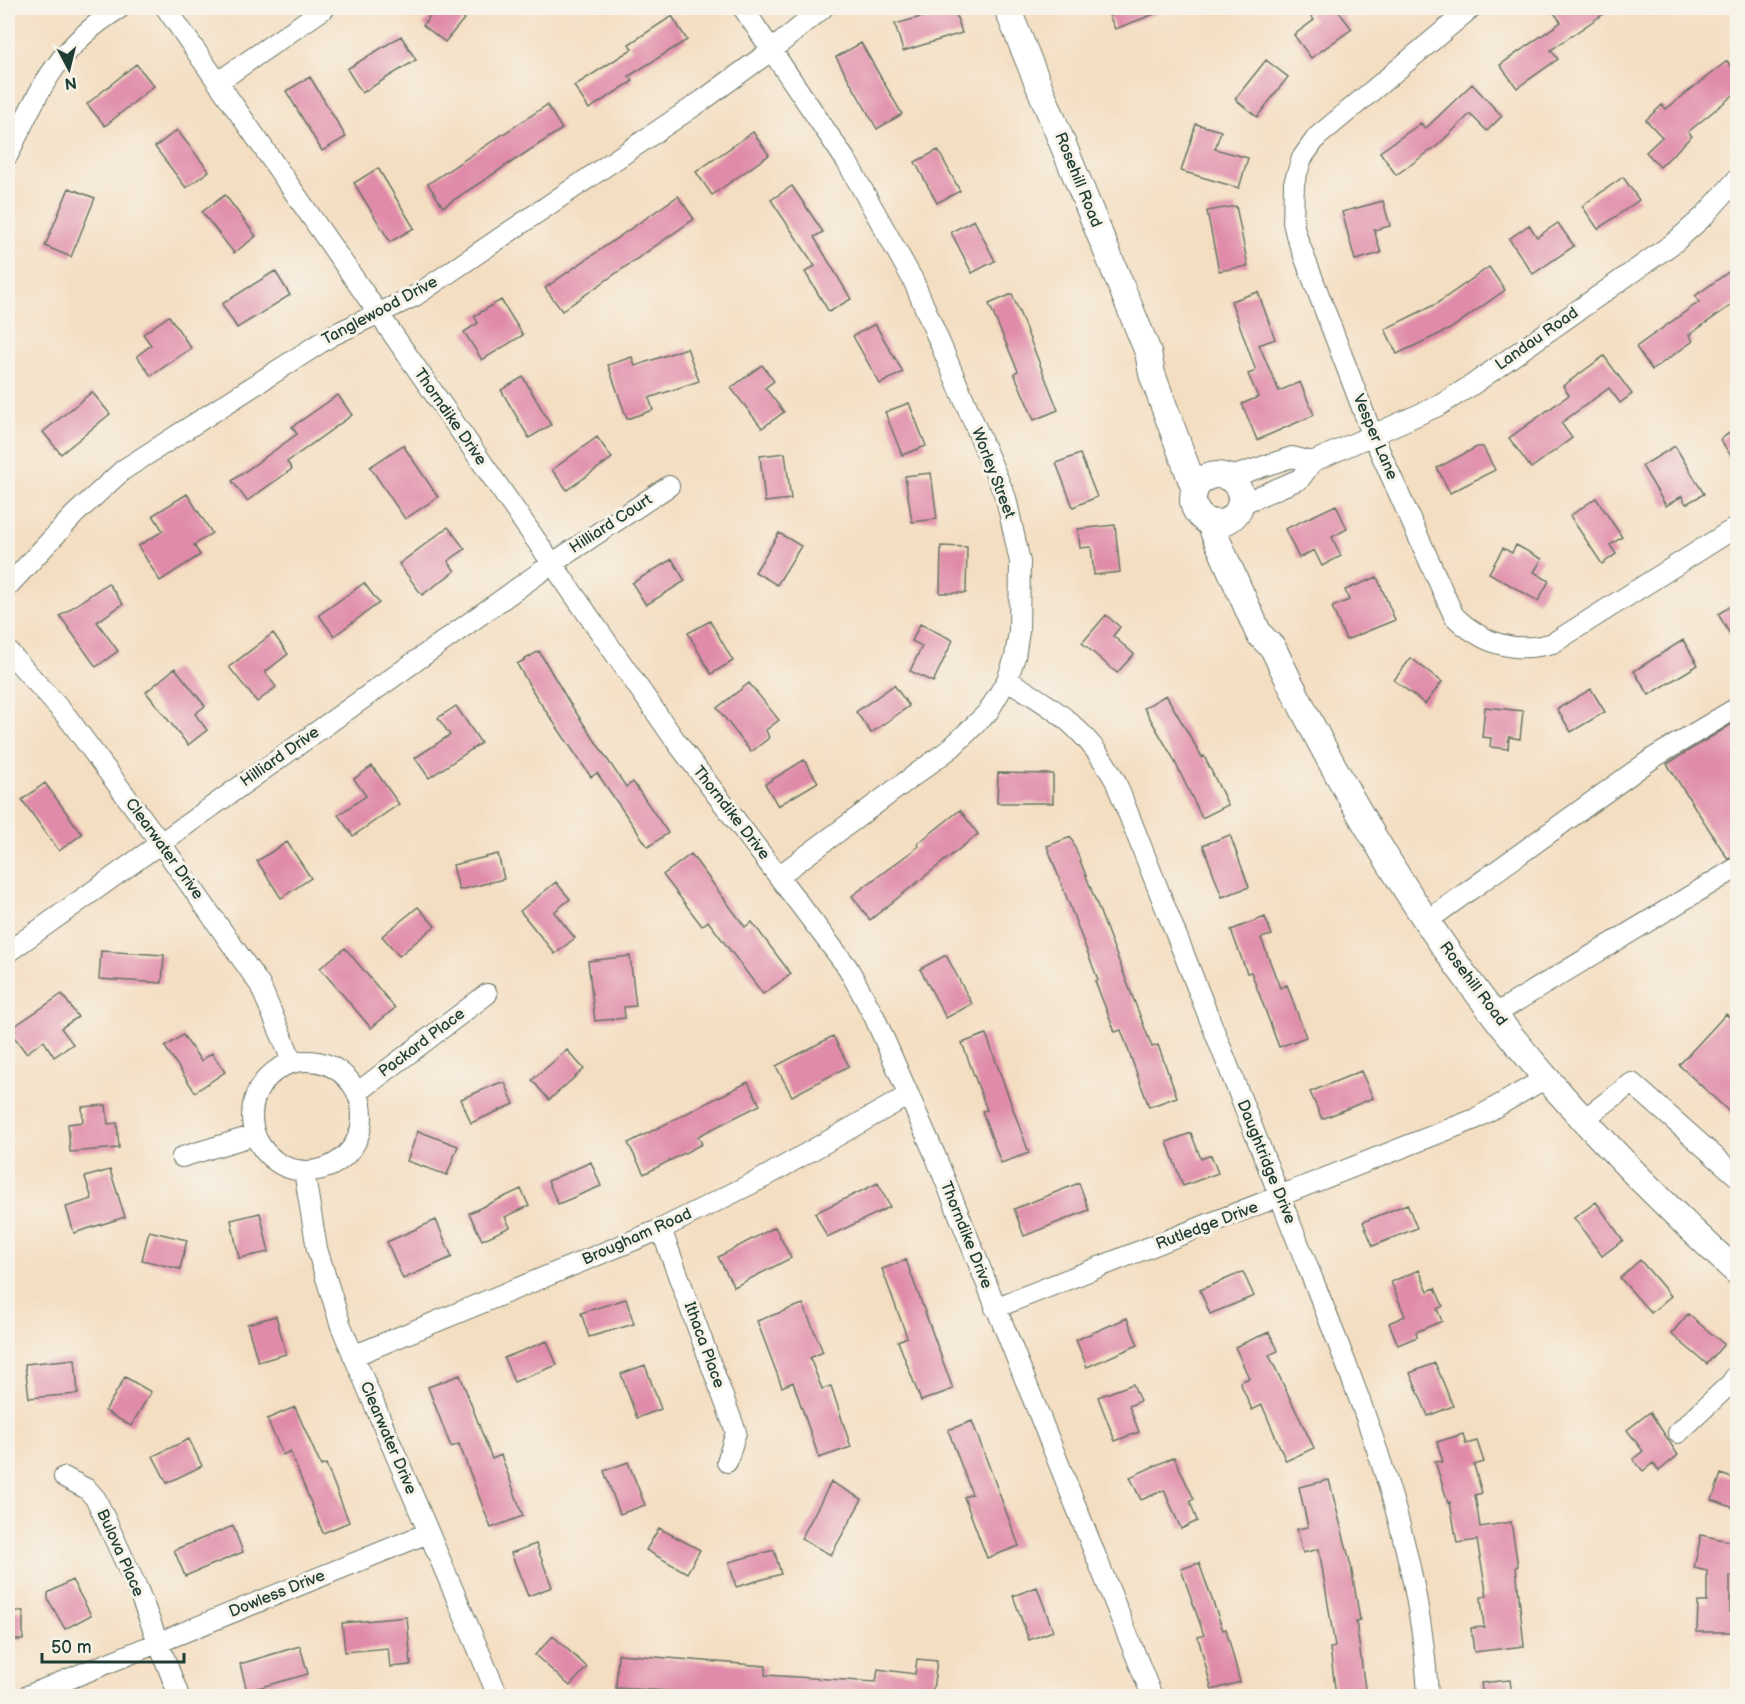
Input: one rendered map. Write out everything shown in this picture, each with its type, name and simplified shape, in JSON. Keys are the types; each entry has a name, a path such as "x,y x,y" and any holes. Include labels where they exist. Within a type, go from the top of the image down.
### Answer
{"main road":[{"name":"Rosehill Road","path":"1007,8 1148,352 1152,374 1195,490"},
{"name":"Rosehill Road","path":"1148,352 1163,368 1183,418 1204,461 1224,477"},
{"path":"1224,477 1239,489 1239,508 1225,522 1209,522 1197,512 1193,498 1195,490 1205,479 1224,477"},
{"name":"Rosehill Road","path":"1239,508 1235,535 1239,550 1274,632 1273,648"},
{"name":"Rosehill Road","path":"1209,522 1259,634 1273,648 1353,803 1427,921 1495,1014 1546,1078 1584,1119 1737,1271"}],"street":[{"path":"8,155 42,84 57,63 74,43 120,8"},
{"name":"Thorndike Drive","path":"166,8 377,314 711,789 780,875 848,968 874,1016 909,1095 1152,1696"},
{"path":"218,82 325,8"},
{"path":"743,8 772,50"},
{"name":"Tanglewood Drive","path":"8,586 75,514 123,470 331,336 415,296 772,50 823,8"},
{"name":"Vesper Lane","path":"1471,8 1326,127 1309,147 1294,183 1293,222 1296,235 1372,434 1454,616 1477,636 1501,646 1527,648 1553,643 1737,526"},
{"name":"Worley Street","path":"772,50 847,162 913,280 1006,498 1020,562 1019,631 1007,680 988,712 971,731 780,875"},
{"name":"Landau Road","path":"1239,508 1300,480 1312,462 1440,405 1675,242 1704,216 1737,178"},
{"name":"Landau Road","path":"1224,477 1292,457 1312,462"},
{"name":"Hilliard Court","path":"553,563 669,486"},
{"name":"Hilliard Drive","path":"8,952 553,563"},
{"name":"Clearwater Drive","path":"8,651 68,718 160,842 260,985 293,1063"},
{"name":"Daughtridge Drive","path":"1007,680 1068,718 1086,737 1106,765 1367,1417 1406,1552 1419,1620 1428,1696"},
{"path":"1427,921 1653,758 1737,707"},
{"path":"1495,1014 1737,867"},
{"name":"Packard Place","path":"357,1093 487,994"},
{"path":"293,1063 318,1063 330,1067 346,1077 357,1093 362,1111 361,1130 353,1147 340,1161 323,1169 304,1171 288,1168 274,1161 263,1149 255,1135 253,1109 259,1091 271,1076 293,1063"},
{"name":"Rutledge Drive","path":"995,1308 1475,1119 1546,1078"},
{"path":"1584,1119 1632,1083 1737,1177"},
{"name":"Brougham Road","path":"353,1356 662,1229 763,1178 909,1095"},
{"path":"182,1158 255,1135"},
{"name":"Clearwater Drive","path":"304,1171 317,1249 353,1356 498,1696"},
{"name":"Ithaca Place","path":"662,1229 735,1432 727,1462"},
{"path":"1678,1432 1731,1383 1737,1373"},
{"name":"Bulova Place","path":"64,1477 87,1489 96,1499 159,1643 178,1696"},
{"name":"Dowless Drive","path":"27,1696 428,1533"}],"building":[{"path":"436,8 473,8 445,42 423,25"},
{"path":"954,8 962,33 903,51 895,24"},
{"path":"1106,8 1168,8 1168,9 1115,29"},
{"path":"1305,8 1336,8 1352,29 1311,58 1294,35 1314,20"},
{"path":"1562,8 1612,8 1551,50 1558,59 1517,88 1500,65 1561,22 1554,13"},
{"path":"672,16 687,40 629,76 633,81 589,109 574,86 632,49 629,44"},
{"path":"401,36 416,60 362,93 347,69"},
{"path":"861,43 902,114 877,129 836,57"},
{"path":"1266,60 1288,77 1257,117 1235,99"},
{"path":"1727,61 1737,74 1737,92 1688,132 1692,136 1660,167 1646,152 1662,137 1646,120 1662,105 1666,109"},
{"path":"136,64 154,86 105,126 87,104"},
{"path":"310,77 346,137 322,151 286,91"},
{"path":"1472,84 1502,116 1487,131 1470,114 1437,146 1396,175 1380,152 1421,123 1425,129"},
{"path":"547,105 562,129 443,207 428,184"},
{"path":"1196,124 1221,131 1215,149 1248,158 1239,188 1181,171"},
{"path":"177,130 209,171 186,188 155,147"},
{"path":"753,132 769,155 712,195 696,172"},
{"path":"938,150 960,191 937,203 915,162"},
{"path":"378,168 414,228 390,242 354,183"},
{"path":"1623,177 1639,200 1598,229 1582,206"},
{"path":"792,186 823,232 814,237 851,299 829,312 805,272 815,266 771,200"},
{"path":"69,188 95,198 71,257 45,246"},
{"path":"225,195 256,236 234,253 202,212"},
{"path":"678,196 694,219 562,311 545,288"},
{"path":"1383,201 1390,226 1374,230 1381,253 1355,260 1342,212"},
{"path":"1236,206 1248,266 1219,271 1207,211"},
{"path":"974,220 995,261 972,273 951,232"},
{"path":"1558,223 1574,246 1533,274 1509,239 1529,225 1537,237"},
{"path":"1737,266 1737,301 1689,335 1693,341 1652,370 1636,347 1699,302 1695,296"},
{"path":"1489,267 1505,290 1450,329 1397,354 1385,329 1436,304"},
{"path":"275,271 290,295 237,328 222,304"},
{"path":"1258,292 1275,339 1259,345 1279,391 1300,382 1314,415 1257,440 1242,404 1258,397 1248,374 1256,371 1231,301"},
{"path":"1012,294 1058,410 1034,420 1014,373 1018,371 989,304"},
{"path":"501,300 523,335 482,360 464,332 478,323 474,316"},
{"path":"169,316 191,348 151,376 137,356 151,345 143,334"},
{"path":"875,324 903,372 880,384 853,336"},
{"path":"687,348 699,381 649,398 653,410 627,419 608,365 632,357 635,366"},
{"path":"1604,356 1632,394 1620,403 1609,388 1561,423 1572,438 1531,468 1509,438 1569,395 1563,386"},
{"path":"762,365 774,381 765,388 784,412 762,428 731,388"},
{"path":"523,377 551,425 529,438 501,390"},
{"path":"92,392 110,414 61,454 43,432"},
{"path":"338,395 352,415 287,462 292,469 247,501 232,481 297,434 292,427"},
{"path":"909,403 926,446 902,455 885,412"},
{"path":"1737,427 1737,464 1720,440"},
{"path":"597,437 612,458 567,490 552,470"},
{"path":"403,445 438,497 405,519 370,467"},
{"path":"1675,446 1704,494 1686,504 1682,496 1666,506 1642,466"},
{"path":"1477,447 1483,447 1495,470 1450,493 1437,468"},
{"path":"785,453 791,499 765,502 760,456"},
{"path":"1080,454 1097,497 1073,507 1056,463"},
{"path":"931,473 937,519 912,522 905,476"},
{"path":"187,494 212,533 194,545 200,555 160,581 138,546 163,531 153,515"},
{"path":"1596,498 1622,537 1610,545 1616,554 1602,564 1570,516"},
{"path":"1336,505 1347,529 1332,537 1341,556 1322,566 1314,550 1299,558 1285,529"},
{"path":"1115,525 1120,572 1094,575 1091,547 1080,548 1078,529"},
{"path":"448,527 465,549 448,561 455,571 422,595 399,564"},
{"path":"779,533 801,546 777,585 755,572"},
{"path":"1516,545 1542,559 1534,572 1549,581 1538,601 1489,573 1503,548 1512,553"},
{"path":"941,546 967,547 966,593 940,593"},
{"path":"672,559 685,581 646,605 632,583"},
{"path":"1377,577 1395,620 1346,640 1332,607 1349,600 1345,590"},
{"path":"108,583 123,604 97,622 118,651 96,667 60,616"},
{"path":"364,583 379,603 334,636 319,615"},
{"path":"1737,602 1737,646 1718,614"},
{"path":"1106,615 1120,627 1113,636 1134,654 1117,673 1082,643"},
{"path":"710,621 733,661 711,674 688,633"},
{"path":"920,624 953,640 933,682 910,671 922,646 912,641"},
{"path":"273,633 288,654 265,672 276,687 257,702 229,667"},
{"path":"1683,640 1698,665 1649,695 1634,671"},
{"path":"539,651 569,702 626,787 633,782 668,833 648,847 597,773 591,777 537,698 517,664"},
{"path":"1411,658 1442,682 1425,704 1394,680"},
{"path":"175,668 205,706 195,714 207,730 188,745 146,692"},
{"path":"749,683 779,720 766,730 769,738 751,752 717,708"},
{"path":"894,685 909,706 871,733 856,712"},
{"path":"1591,689 1605,712 1571,732 1557,709"},
{"path":"1166,695 1202,757 1204,756 1228,805 1202,818 1172,756 1144,708"},
{"path":"456,706 481,743 429,778 415,758 450,735 438,718"},
{"path":"1485,707 1523,711 1520,739 1509,737 1508,749 1490,747 1491,738 1482,737"},
{"path":"1737,721 1737,855 1728,859 1667,764"},
{"path":"804,760 818,782 778,806 765,784"},
{"path":"372,766 399,804 353,836 338,815 366,796 354,779"},
{"path":"998,773 1053,774 1053,803 997,803"},
{"path":"45,783 82,834 59,851 22,800"},
{"path":"960,810 978,834 870,920 852,896 919,846 917,844"},
{"path":"1230,835 1249,887 1222,897 1203,845"},
{"path":"1071,837 1152,1047 1158,1045 1177,1097 1149,1107 1121,1030 1115,1032 1095,981 1098,980 1047,846"},
{"path":"287,842 311,878 281,898 257,861"},
{"path":"498,854 504,879 459,890 453,865"},
{"path":"691,854 745,927 752,922 791,974 763,994 708,921 702,926 663,875"},
{"path":"556,882 570,899 554,912 575,938 555,954 520,911"},
{"path":"418,907 435,926 399,956 382,936"},
{"path":"1265,917 1272,935 1261,938 1280,988 1287,985 1306,1037 1279,1047 1251,972 1247,973 1231,930"},
{"path":"345,948 395,1008 371,1028 320,968"},
{"path":"101,951 164,955 162,983 99,979"},
{"path":"946,955 972,1004 946,1018 920,969"},
{"path":"630,956 636,1006 624,1007 625,1018 595,1021 588,961"},
{"path":"62,994 78,1017 61,1028 73,1044 54,1057 44,1041 26,1053 9,1030"},
{"path":"1726,1014 1737,1024 1737,1119 1679,1065"},
{"path":"986,1034 1029,1153 1001,1163 982,1111 987,1110 962,1043"},
{"path":"183,1035 201,1061 212,1053 225,1072 195,1092 165,1047"},
{"path":"833,1036 849,1066 792,1096 776,1066"},
{"path":"567,1050 584,1069 549,1100 532,1080"},
{"path":"1361,1071 1373,1098 1322,1119 1310,1092"},
{"path":"748,1082 760,1105 698,1136 702,1144 644,1174 628,1143"},
{"path":"499,1083 505,1083 514,1104 471,1123 461,1099"},
{"path":"106,1105 108,1124 117,1123 119,1148 70,1152 68,1124 83,1122 82,1107"},
{"path":"418,1131 458,1146 447,1175 407,1161"},
{"path":"1191,1133 1201,1159 1211,1155 1218,1173 1183,1186 1167,1142"},
{"path":"591,1162 601,1186 558,1204 548,1181"},
{"path":"110,1170 125,1217 74,1233 66,1207 92,1199 85,1177"},
{"path":"878,1183 890,1207 827,1237 815,1213"},
{"path":"1079,1183 1089,1210 1024,1236 1014,1209"},
{"path":"521,1189 529,1206 505,1217 510,1227 482,1240 469,1213"},
{"path":"1596,1202 1623,1240 1602,1256 1574,1218"},
{"path":"1407,1204 1417,1228 1373,1246 1363,1222"},
{"path":"260,1213 269,1252 239,1258 231,1220"},
{"path":"436,1220 452,1257 403,1279 387,1242"},
{"path":"775,1227 791,1258 734,1287 718,1257"},
{"path":"149,1231 187,1240 180,1269 142,1260"},
{"path":"906,1260 953,1389 921,1401 898,1341 907,1337 882,1269"},
{"path":"1640,1260 1671,1296 1651,1313 1620,1278"},
{"path":"1419,1270 1428,1291 1435,1288 1443,1306 1437,1309 1442,1321 1416,1332 1417,1337 1398,1345 1389,1323 1405,1316 1391,1282"},
{"path":"1243,1272 1254,1296 1210,1314 1200,1290"},
{"path":"626,1299 634,1324 589,1337 581,1313"},
{"path":"803,1304 823,1352 810,1358 822,1389 831,1386 851,1447 819,1458 793,1382 782,1387 757,1321"},
{"path":"1688,1314 1724,1344 1707,1364 1671,1334"},
{"path":"276,1316 286,1354 258,1362 247,1324"},
{"path":"1127,1318 1138,1345 1087,1367 1076,1340"},
{"path":"1269,1332 1278,1351 1269,1355 1314,1448 1286,1461 1262,1405 1252,1410 1240,1382 1249,1378 1235,1347"},
{"path":"547,1341 557,1365 514,1382 504,1358"},
{"path":"75,1359 78,1394 29,1398 25,1364"},
{"path":"1435,1363 1453,1406 1428,1416 1410,1373"},
{"path":"645,1365 661,1409 637,1418 621,1374"},
{"path":"460,1375 492,1459 501,1455 523,1516 491,1528 459,1444 451,1447 428,1387"},
{"path":"125,1377 151,1392 131,1426 105,1411"},
{"path":"1133,1384 1140,1401 1129,1406 1139,1432 1115,1441 1098,1397"},
{"path":"295,1407 321,1466 326,1464 349,1522 323,1533 290,1451 283,1455 267,1419"},
{"path":"1650,1412 1678,1455 1659,1471 1653,1463 1643,1471 1633,1459 1643,1451 1627,1430"},
{"path":"972,1421 1019,1546 987,1558 964,1497 972,1494 948,1430"},
{"path":"1463,1434 1466,1444 1477,1441 1484,1462 1474,1465 1482,1493 1475,1495 1480,1527 1511,1522 1518,1566 1516,1567 1524,1646 1474,1652 1471,1628 1484,1627 1481,1597 1487,1596 1477,1540 1457,1543 1450,1502 1448,1503 1435,1461 1443,1462 1437,1442"},
{"path":"189,1439 202,1466 167,1483 153,1456"},
{"path":"1174,1457 1194,1499 1190,1501 1197,1521 1181,1529 1164,1490 1141,1500 1130,1477"},
{"path":"628,1462 645,1505 620,1514 604,1471"},
{"path":"1721,1474 1737,1480 1737,1509 1712,1500"},
{"path":"1329,1480 1351,1566 1360,1620 1356,1621 1366,1696 1336,1696 1330,1648 1335,1647 1319,1549 1303,1553 1297,1529 1308,1527 1299,1487"},
{"path":"831,1482 862,1499 831,1555 801,1539"},
{"path":"233,1526 243,1552 185,1576 174,1550"},
{"path":"659,1528 700,1550 687,1573 646,1550"},
{"path":"1701,1535 1737,1543 1734,1560 1737,1561 1737,1577 1730,1576 1730,1612 1736,1612 1736,1632 1697,1632 1698,1602 1707,1602 1707,1571 1694,1568"},
{"path":"536,1544 552,1587 528,1596 511,1553"},
{"path":"774,1550 781,1574 736,1587 729,1562"},
{"path":"1199,1563 1223,1630 1226,1629 1240,1682 1212,1690 1198,1637 1204,1635 1181,1569"},
{"path":"72,1580 91,1615 65,1629 48,1599 48,1593"},
{"path":"1037,1587 1053,1631 1029,1640 1013,1596"},
{"path":"8,1611 23,1611 23,1640 8,1640"},
{"path":"407,1617 411,1665 390,1667 388,1648 345,1652 342,1623"},
{"path":"553,1636 587,1667 570,1686 535,1655"},
{"path":"300,1646 308,1674 247,1691 240,1664"},
{"path":"618,1654 766,1666 765,1675 876,1682 878,1669 915,1674 917,1659 937,1661 932,1696 699,1696 700,1693 616,1688"},
{"path":"1510,1680 1512,1696 1483,1696 1481,1683"}]}
